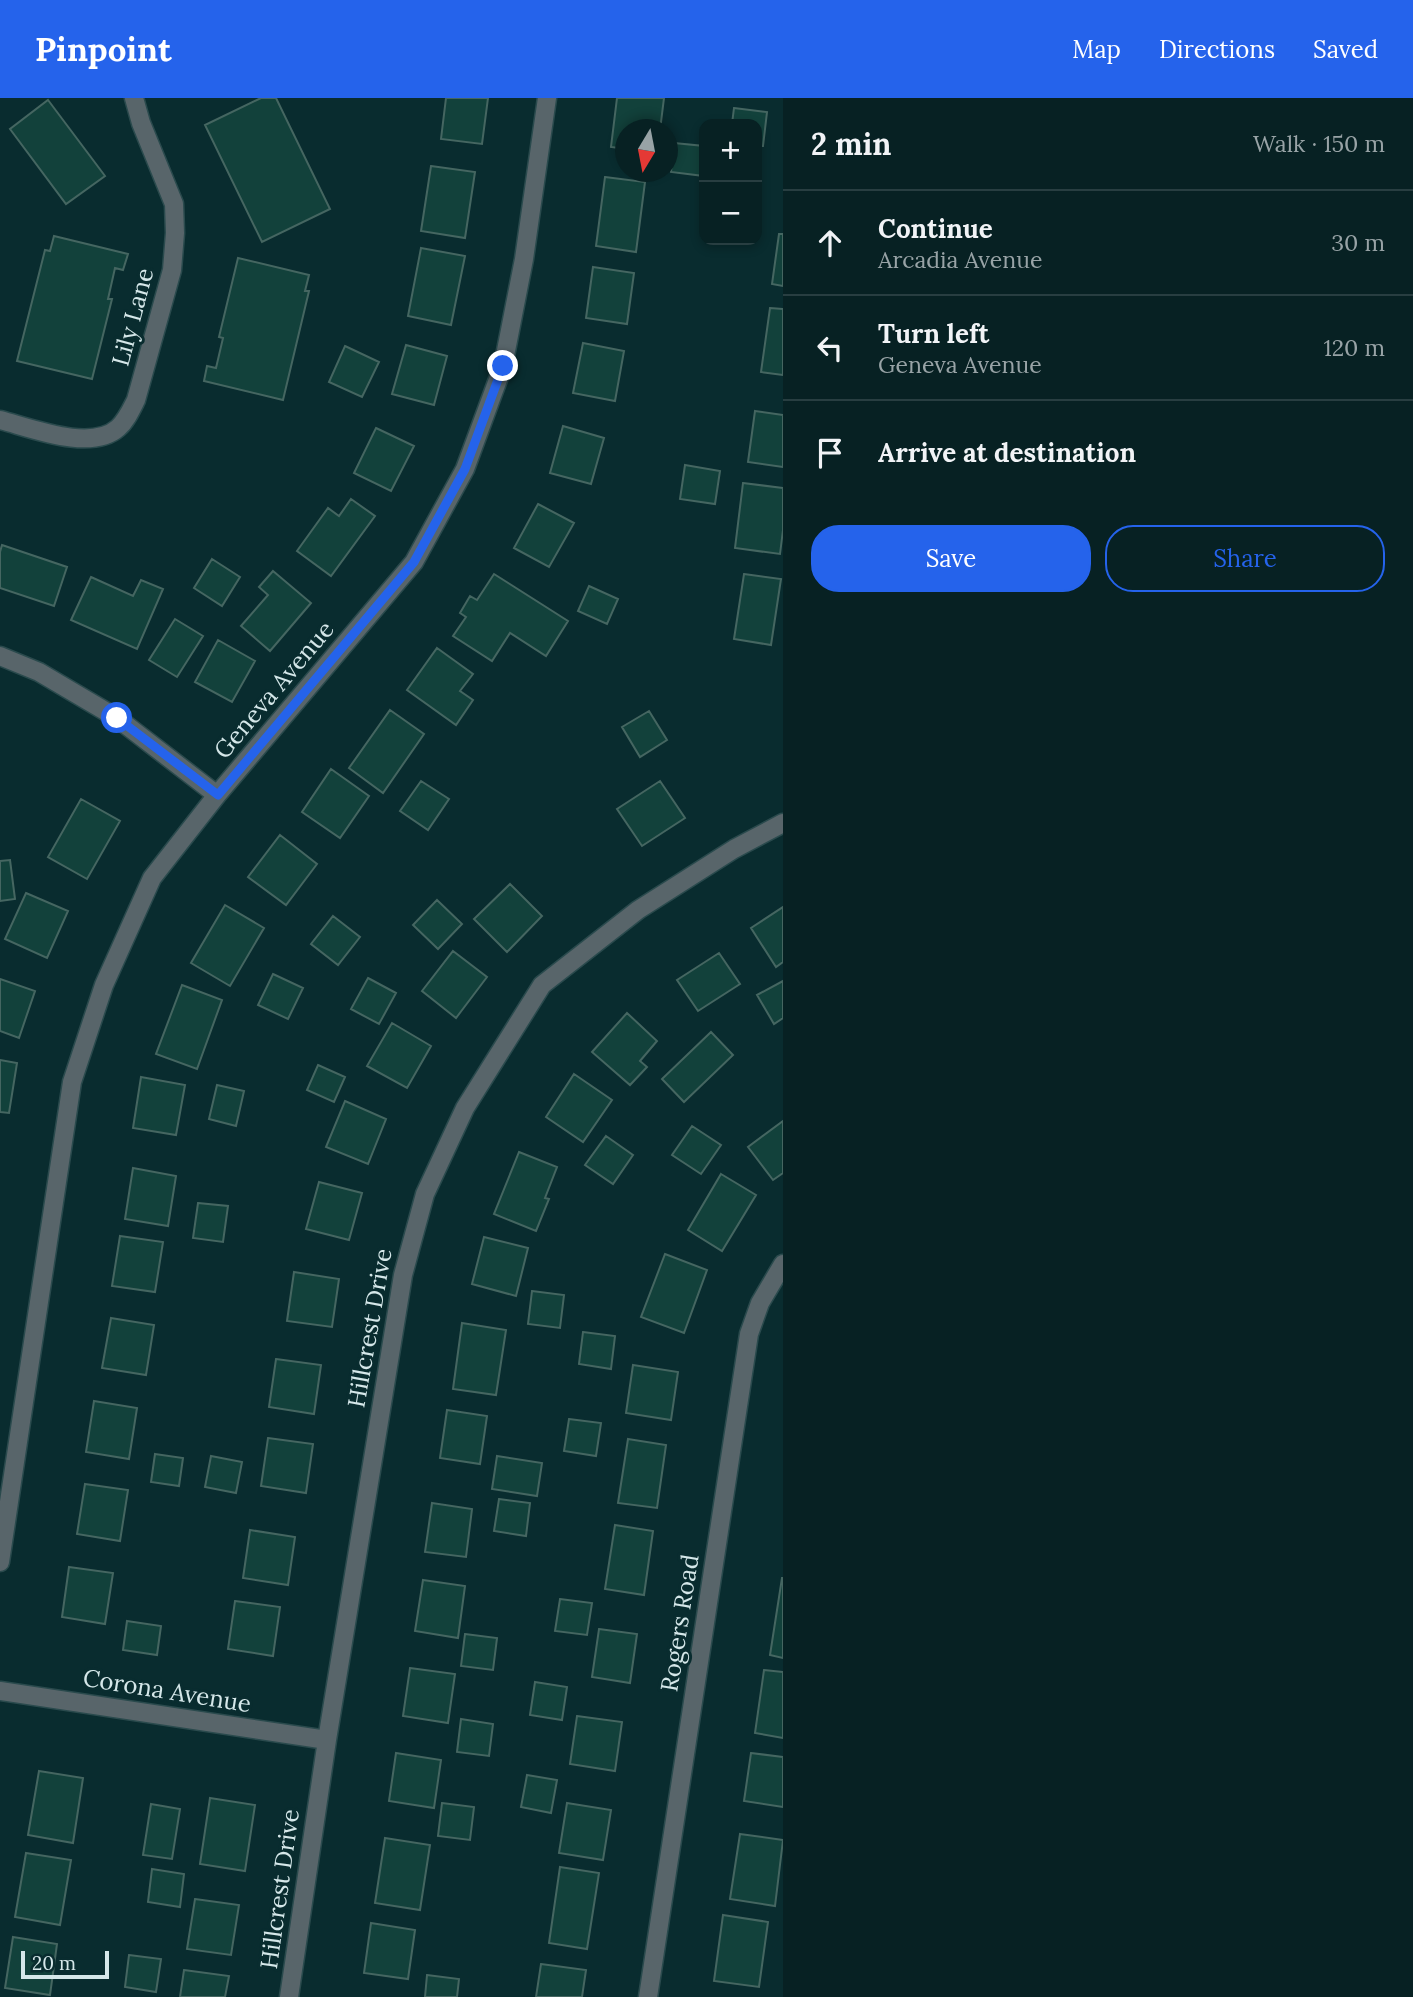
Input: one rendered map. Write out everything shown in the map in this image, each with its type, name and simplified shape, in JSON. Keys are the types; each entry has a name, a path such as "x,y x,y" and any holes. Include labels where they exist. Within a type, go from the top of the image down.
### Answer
{"street":[{"name":"Lily Lane","path":"0,420 72,439 99,437 117,430 136,400 172,271 175,233 174,204 141,123 134,98"},
{"name":"Geneva Avenue","path":"0,1562 72,1082 104,985 152,878 218,795 414,562 465,469 503,366 524,259 547,98"},
{"path":"0,656 39,673 117,718 218,795"},
{"name":"Hillcrest Drive","path":"289,1997 327,1740 402,1275 425,1194 465,1108 542,985 638,910 734,849 783,823"},
{"name":"Rogers Road","path":"648,1997 749,1334 760,1303 783,1264"},
{"name":"Corona Avenue","path":"0,1691 327,1740"}],"building":[{"path":"261,98 276,98 330,209 262,242 205,125"},
{"path":"446,98 488,98 482,144 441,139"},
{"path":"617,98 664,98 661,119 615,119 615,148 611,147"},
{"path":"48,100 105,176 66,204 10,129"},
{"path":"734,108 767,112 763,146 762,119 733,119"},
{"path":"678,143 699,146 699,175 678,173"},
{"path":"431,166 475,172 465,238 421,231"},
{"path":"605,177 615,178 615,182 645,182 636,252 596,246"},
{"path":"779,234 783,234 783,286 772,284"},
{"path":"54,236 128,254 123,270 115,268 108,299 112,299 92,379 17,361 45,250 50,251"},
{"path":"421,248 465,256 451,325 408,316"},
{"path":"238,258 309,275 305,291 309,291 283,400 204,381 207,366 216,368 223,338 219,337"},
{"path":"593,267 634,273 627,324 586,318"},
{"path":"770,308 783,309 783,375 761,372"},
{"path":"583,343 624,351 615,401 573,393"},
{"path":"406,345 447,356 434,405 392,394"},
{"path":"345,346 379,362 362,397 329,382"},
{"path":"755,411 783,415 783,467 748,462"},
{"path":"563,426 604,438 591,484 550,473"},
{"path":"376,428 414,446 391,491 354,473"},
{"path":"685,465 720,471 715,504 680,499"},
{"path":"743,483 783,488 780,554 735,548"},
{"path":"351,499 375,516 331,576 297,551 328,508 339,516"},
{"path":"538,504 574,523 549,567 514,548"},
{"path":"2,545 67,567 54,606 0,588"},
{"path":"212,559 240,577 222,606 194,588"},
{"path":"273,571 311,603 270,651 241,626 268,595 259,587"},
{"path":"494,574 568,621 546,656 510,633 492,661 453,636 466,617 460,613 470,596 477,600"},
{"path":"744,574 781,579 771,645 734,639"},
{"path":"91,577 133,596 141,580 163,589 137,649 71,620"},
{"path":"589,586 618,599 607,624 578,611"},
{"path":"175,619 203,636 177,677 149,660"},
{"path":"218,640 255,661 232,702 195,682"},
{"path":"437,648 473,674 460,691 473,700 456,725 407,690"},
{"path":"390,710 424,734 383,793 349,768"},
{"path":"649,711 667,740 640,757 622,727"},
{"path":"331,769 369,796 340,838 302,812"},
{"path":"421,781 449,799 428,830 400,811"},
{"path":"660,781 685,818 642,846 617,809"},
{"path":"81,799 120,821 87,879 48,857"},
{"path":"280,835 317,864 286,905 248,877"},
{"path":"10,860 15,899 0,901 0,861"},
{"path":"510,884 542,916 507,952 474,919"},
{"path":"26,893 68,911 47,958 5,939"},
{"path":"437,900 462,924 438,949 413,925"},
{"path":"225,905 264,928 230,986 191,963"},
{"path":"783,907 783,962 776,967 751,928"},
{"path":"333,916 360,937 338,965 311,944"},
{"path":"453,951 487,977 456,1018 422,991"},
{"path":"719,953 740,984 698,1011 677,980"},
{"path":"273,974 303,988 288,1019 258,1005"},
{"path":"368,978 396,993 379,1024 351,1009"},
{"path":"0,979 35,991 19,1038 0,1031"},
{"path":"783,981 783,1018 774,1024 757,995"},
{"path":"182,985 222,1000 197,1069 156,1054"},
{"path":"627,1013 657,1041 640,1061 647,1067 630,1085 592,1052"},
{"path":"392,1023 431,1046 407,1088 367,1066"},
{"path":"711,1032 733,1055 684,1102 662,1079"},
{"path":"0,1060 17,1063 9,1113 0,1112"},
{"path":"318,1065 345,1077 334,1102 307,1090"},
{"path":"574,1074 612,1100 583,1142 546,1117"},
{"path":"141,1077 185,1085 176,1135 133,1128"},
{"path":"217,1085 244,1091 236,1126 209,1119"},
{"path":"345,1101 386,1119 368,1164 326,1147"},
{"path":"783,1121 783,1173 773,1180 748,1147"},
{"path":"692,1126 721,1145 701,1174 672,1155"},
{"path":"606,1136 633,1155 613,1184 585,1165"},
{"path":"519,1152 557,1167 545,1198 549,1199 536,1231 494,1214"},
{"path":"133,1168 176,1176 168,1226 125,1219"},
{"path":"721,1174 756,1195 722,1251 688,1230"},
{"path":"319,1182 362,1193 349,1240 306,1229"},
{"path":"198,1203 228,1206 223,1242 193,1238"},
{"path":"120,1236 163,1242 155,1292 112,1286"},
{"path":"484,1237 528,1248 516,1296 472,1284"},
{"path":"665,1254 707,1270 684,1333 641,1317"},
{"path":"294,1272 339,1279 332,1327 287,1321"},
{"path":"532,1291 564,1295 560,1328 528,1324"},
{"path":"111,1318 154,1325 146,1375 102,1368"},
{"path":"462,1323 506,1330 496,1395 453,1389"},
{"path":"583,1332 615,1336 611,1369 579,1364"},
{"path":"276,1359 321,1365 314,1414 269,1407"},
{"path":"633,1365 678,1372 671,1420 626,1413"},
{"path":"94,1401 137,1408 129,1459 86,1452"},
{"path":"447,1410 487,1416 480,1464 440,1458"},
{"path":"569,1419 601,1423 596,1456 564,1451"},
{"path":"268,1438 313,1444 306,1493 261,1486"},
{"path":"628,1439 666,1445 657,1508 618,1503"},
{"path":"155,1454 183,1458 179,1486 151,1482"},
{"path":"211,1456 242,1462 236,1493 205,1487"},
{"path":"497,1456 542,1463 537,1496 492,1489"},
{"path":"85,1484 128,1490 120,1541 77,1534"},
{"path":"499,1499 530,1503 526,1536 494,1531"},
{"path":"432,1503 472,1509 466,1557 425,1552"},
{"path":"615,1525 653,1531 644,1595 605,1589"},
{"path":"250,1530 295,1537 288,1585 243,1578"},
{"path":"69,1567 113,1573 105,1624 62,1617"},
{"path":"783,1578 783,1658 770,1655"},
{"path":"423,1580 465,1586 458,1638 415,1631"},
{"path":"560,1599 592,1603 587,1635 555,1631"},
{"path":"235,1601 280,1607 273,1656 228,1649"},
{"path":"127,1621 161,1626 157,1655 123,1650"},
{"path":"599,1629 637,1634 630,1683 592,1677"},
{"path":"465,1634 497,1638 493,1670 461,1666"},
{"path":"410,1668 455,1674 448,1723 403,1716"},
{"path":"764,1670 783,1672 783,1738 755,1733"},
{"path":"535,1682 567,1687 562,1720 530,1715"},
{"path":"577,1716 622,1722 615,1771 570,1764"},
{"path":"461,1719 493,1724 489,1756 457,1752"},
{"path":"396,1753 441,1760 434,1808 389,1801"},
{"path":"751,1753 783,1757 783,1807 744,1801"},
{"path":"39,1771 83,1778 73,1843 28,1835"},
{"path":"527,1775 557,1780 551,1813 521,1807"},
{"path":"210,1798 255,1805 245,1871 200,1864"},
{"path":"442,1803 474,1807 470,1840 438,1836"},
{"path":"567,1803 611,1810 603,1860 559,1853"},
{"path":"151,1804 180,1809 172,1859 143,1855"},
{"path":"740,1834 783,1840 775,1906 730,1899"},
{"path":"385,1838 430,1845 420,1910 375,1903"},
{"path":"26,1853 71,1860 60,1925 15,1917"},
{"path":"560,1867 599,1873 587,1949 549,1943"},
{"path":"152,1869 184,1874 180,1907 148,1902"},
{"path":"195,1899 239,1905 231,1955 187,1949"},
{"path":"723,1915 768,1922 759,1987 714,1981"},
{"path":"371,1923 415,1930 408,1979 364,1973"},
{"path":"13,1937 57,1944 50,1995 5,1988"},
{"path":"129,1955 161,1959 156,1992 125,1987"},
{"path":"541,1964 586,1970 582,1997 536,1997"},
{"path":"184,1970 229,1976 225,1997 180,1997"},
{"path":"427,1975 459,1979 457,1997 425,1997"}],"route":[{"path":"117,718 218,795 414,562 465,469 503,366"}]}
